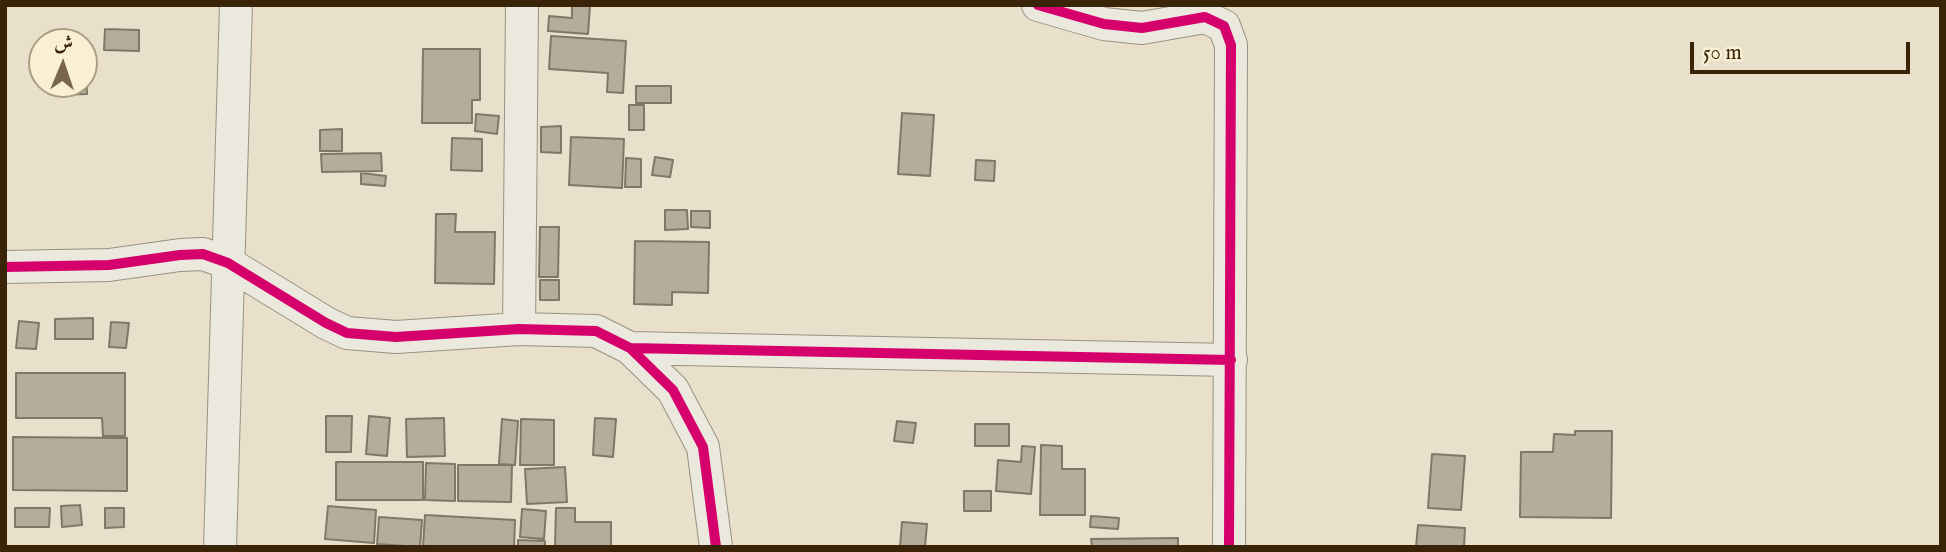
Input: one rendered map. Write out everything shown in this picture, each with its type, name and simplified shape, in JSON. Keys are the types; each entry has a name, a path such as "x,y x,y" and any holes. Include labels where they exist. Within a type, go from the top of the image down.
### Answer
{"street":[{"path":"220,547 236,5"},
{"path":"519,329 522,5"},
{"path":"1038,5 1104,24 1142,28 1205,17 1224,26 1231,46 1228,547"},
{"path":"5,267 109,265 203,254 228,263 347,333 396,337 519,329 596,331 630,348 673,390 702,447 716,547"},
{"path":"630,348 1231,360"}],"building":[{"path":"572,5 590,5 588,34 548,31 549,16 572,18"},
{"path":"105,29 139,30 139,51 104,50"},
{"path":"551,36 626,41 623,93 607,92 608,73 549,69"},
{"path":"423,49 480,49 480,100 472,100 472,123 422,123"},
{"path":"636,86 671,86 671,103 636,103"},
{"path":"629,105 644,105 644,130 629,130"},
{"path":"902,113 934,115 930,176 898,174"},
{"path":"476,114 499,116 497,134 475,131"},
{"path":"561,126 561,153 541,152 541,127"},
{"path":"342,129 342,151 320,151 320,130"},
{"path":"571,137 624,139 622,188 569,185"},
{"path":"452,138 482,139 482,171 451,170"},
{"path":"381,153 382,171 322,172 321,154"},
{"path":"655,157 673,160 670,177 652,175"},
{"path":"626,158 641,159 641,187 625,187"},
{"path":"976,160 995,161 994,181 975,180"},
{"path":"361,173 386,176 385,186 361,184"},
{"path":"665,210 687,210 688,229 665,230"},
{"path":"691,211 710,211 710,228 691,227"},
{"path":"436,214 456,214 455,232 495,232 494,284 435,283"},
{"path":"540,227 559,227 558,277 539,277"},
{"path":"635,241 709,242 708,293 672,292 672,305 634,304"},
{"path":"540,280 559,280 559,300 540,300"},
{"path":"93,318 93,339 55,339 55,319"},
{"path":"19,321 39,323 36,349 16,348"},
{"path":"111,322 129,323 126,348 109,347"},
{"path":"16,373 125,373 125,436 103,436 102,418 16,418"},
{"path":"326,416 352,416 351,452 326,452"},
{"path":"369,416 390,418 387,456 366,454"},
{"path":"444,418 445,456 407,457 406,419"},
{"path":"595,418 616,419 613,457 593,455"},
{"path":"502,419 518,421 515,465 499,464"},
{"path":"521,419 554,420 554,465 520,465"},
{"path":"897,421 916,423 913,443 894,441"},
{"path":"975,424 1009,424 1009,446 975,446"},
{"path":"1575,431 1612,431 1611,518 1520,517 1521,452 1553,452 1554,434 1575,435"},
{"path":"13,437 127,438 127,491 13,490"},
{"path":"1041,445 1062,446 1062,469 1085,469 1085,515 1040,515"},
{"path":"1022,446 1035,447 1031,494 996,491 998,460 1021,462"},
{"path":"1432,454 1465,456 1461,510 1428,508"},
{"path":"336,462 423,462 423,500 336,500"},
{"path":"426,463 455,464 455,501 425,500"},
{"path":"458,465 512,465 511,502 458,501"},
{"path":"565,467 567,502 527,504 525,469"},
{"path":"964,491 991,491 991,511 964,511"},
{"path":"80,505 82,525 62,527 61,506"},
{"path":"328,506 376,510 374,543 325,539"},
{"path":"15,508 50,508 49,527 15,527"},
{"path":"105,508 124,508 124,527 105,528"},
{"path":"556,508 575,508 575,522 611,522 611,547 555,547"},
{"path":"522,509 546,511 544,539 520,537"},
{"path":"425,515 515,520 514,547 423,547"},
{"path":"1091,516 1119,518 1118,529 1090,527"},
{"path":"379,517 422,520 420,547 377,544"},
{"path":"902,522 927,524 925,547 900,547"},
{"path":"1418,525 1465,528 1464,547 1416,547"},
{"path":"1178,538 1178,547 1092,547 1091,539"},
{"path":"518,540 545,541 545,547 518,547"}],"cycle path":[{"path":"1038,5 1104,24 1142,28 1205,17 1224,26 1231,45 1229,547"},
{"path":"5,267 109,265 203,254 228,263 347,333 396,337 519,329 596,331 630,348 673,390 703,447 716,547"},
{"path":"630,348 1231,360"}]}
